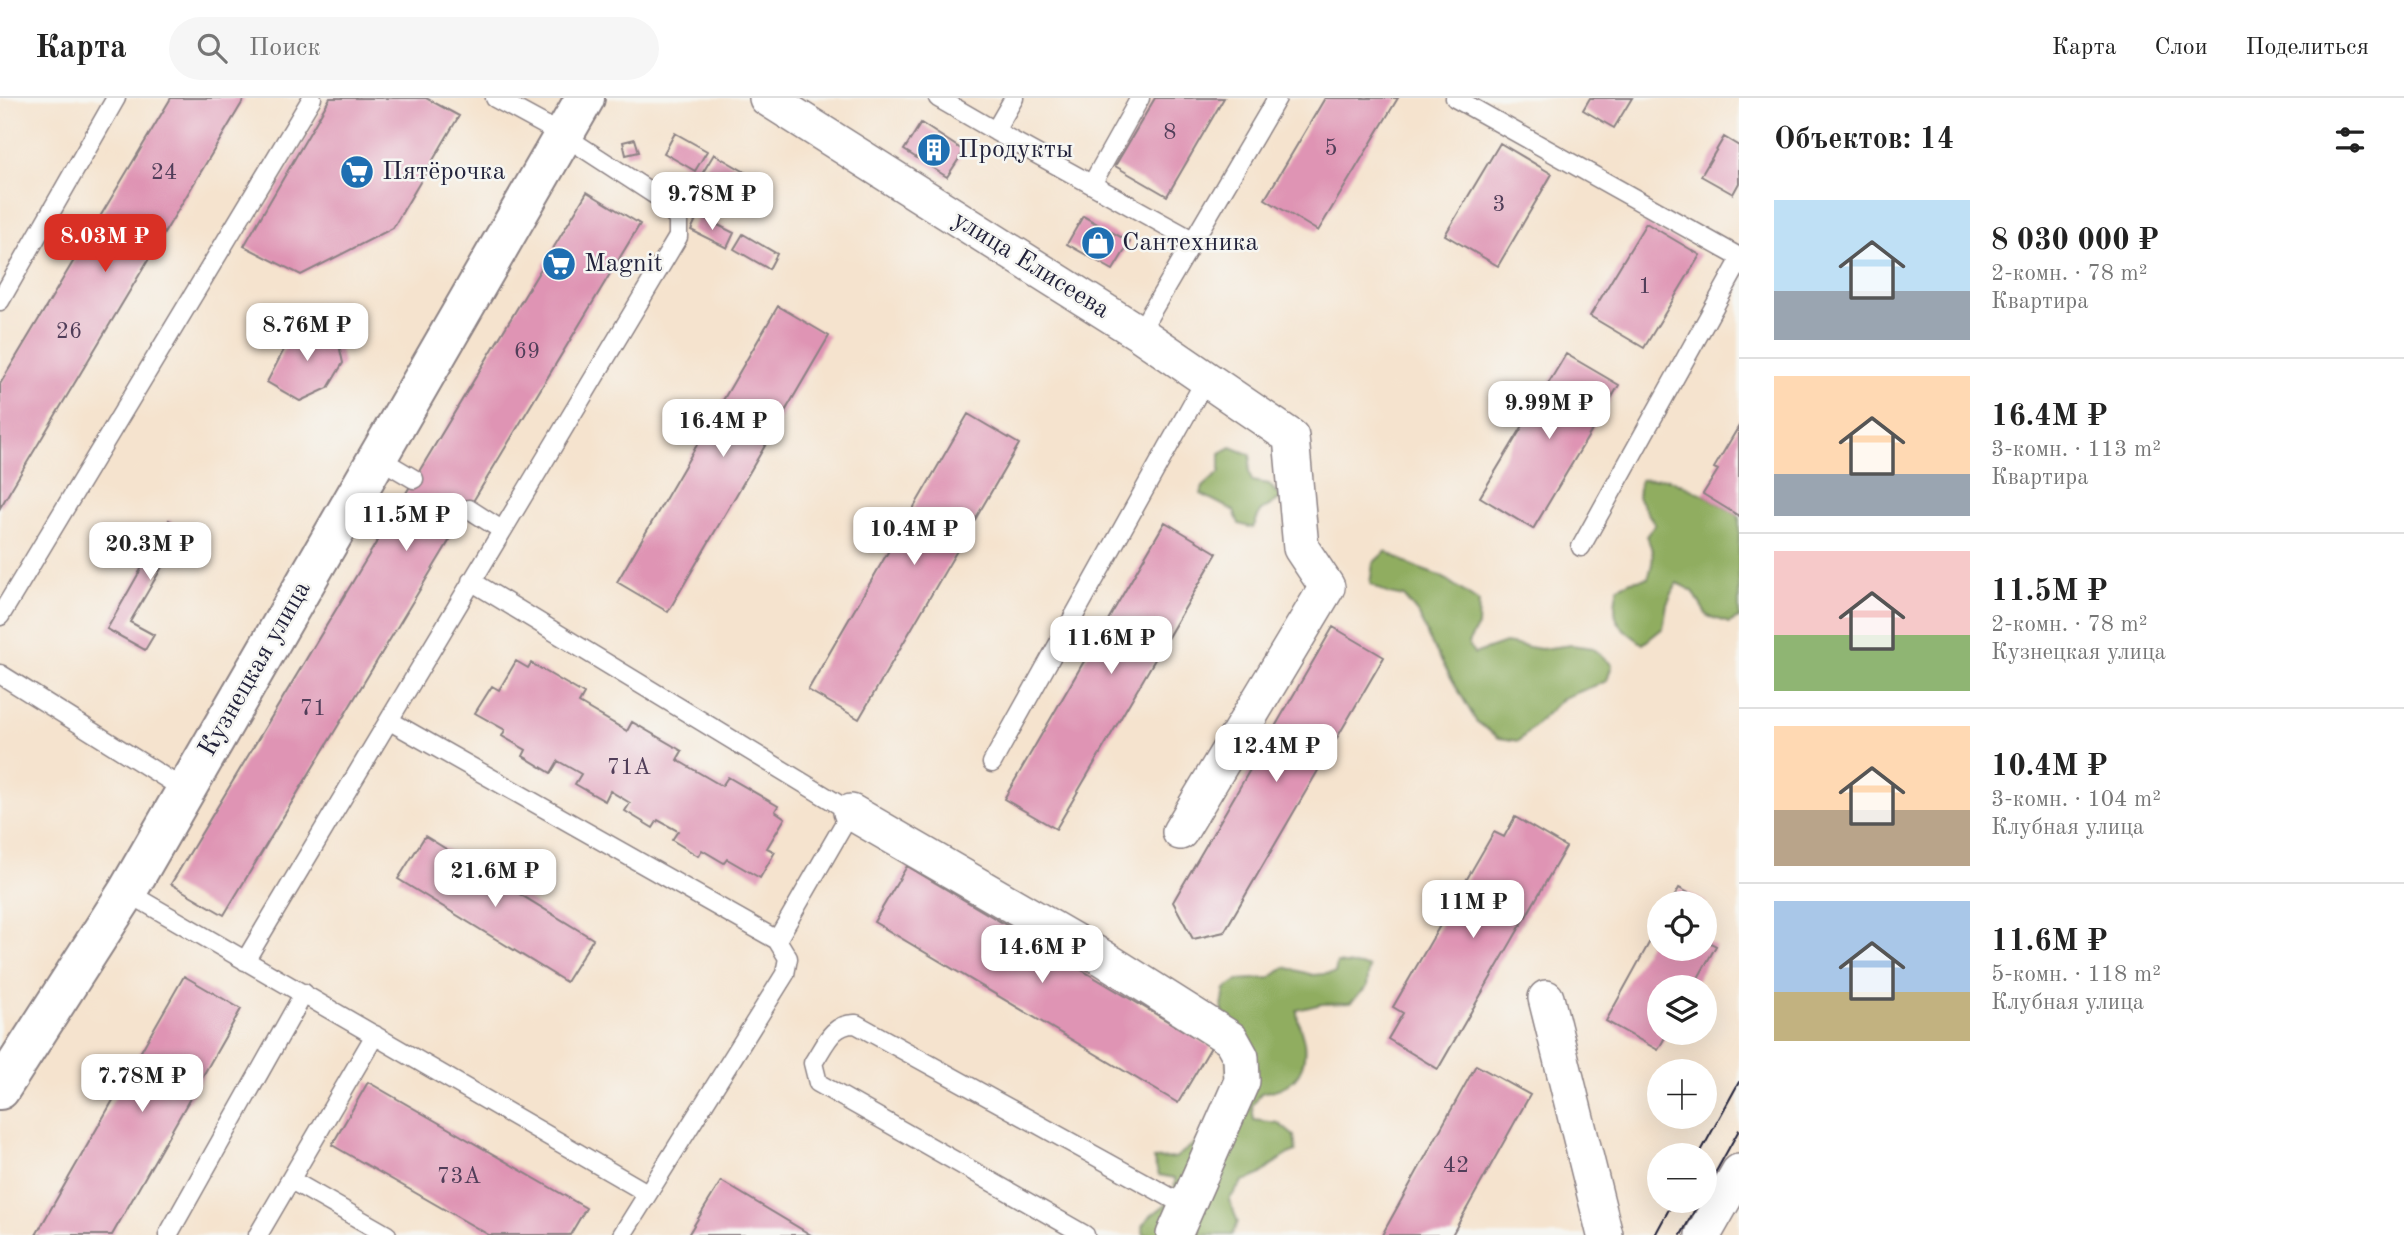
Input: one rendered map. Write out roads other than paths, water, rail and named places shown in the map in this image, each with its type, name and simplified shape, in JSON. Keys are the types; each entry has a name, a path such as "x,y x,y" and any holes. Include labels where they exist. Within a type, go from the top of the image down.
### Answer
{"street":[{"name":"Кузнецкая улица","path":"0,1090 127,892 585,98"},
{"name":"улица Елисеева","path":"767,98 1139,333 1292,437 1301,548 1327,587 1180,832"},
{"path":"851,813 1103,958 1230,1039 1241,1057 1242,1081 1180,1220"},
{"path":"1546,998 1605,1235"},
{"path":"1703,1235 1739,1172"}],"lane":[{"path":"0,301 116,98"},
{"path":"0,615 312,98"},
{"path":"245,961 390,720 500,529 678,237 678,221 669,204 563,135 495,98"},
{"path":"938,98 1194,241"},
{"path":"995,131 1014,98"},
{"path":"1092,184 1140,98"},
{"path":"1139,333 1277,98"},
{"path":"1455,98 1739,257"},
{"path":"1581,547 1739,262"},
{"path":"992,763 1206,379"},
{"path":"377,457 414,479"},
{"path":"469,509 500,529"},
{"path":"471,581 851,813 777,940"},
{"path":"0,674 185,790"},
{"path":"390,720 777,940 788,958 785,974 622,1235"},
{"path":"127,892 646,1194"},
{"path":"167,1235 304,993"},
{"path":"1084,1235 818,1083 813,1063 836,1027 856,1024 1180,1220"},
{"path":"258,1235 375,1035"},
{"path":"291,1180 387,1235"}],"tram line":[{"path":"1706,1143 1739,1082"},
{"path":"1717,1170 1739,1130"},
{"path":"1655,1235 1667,1213"},
{"path":"1681,1235 1693,1213"}],"place":[{"name":"Продукты","path":"934,150"},
{"name":"Пятёрочка","path":"357,172"},
{"name":"Сантехника","path":"1098,243"},
{"name":"Magnit","path":"559,264"}]}
